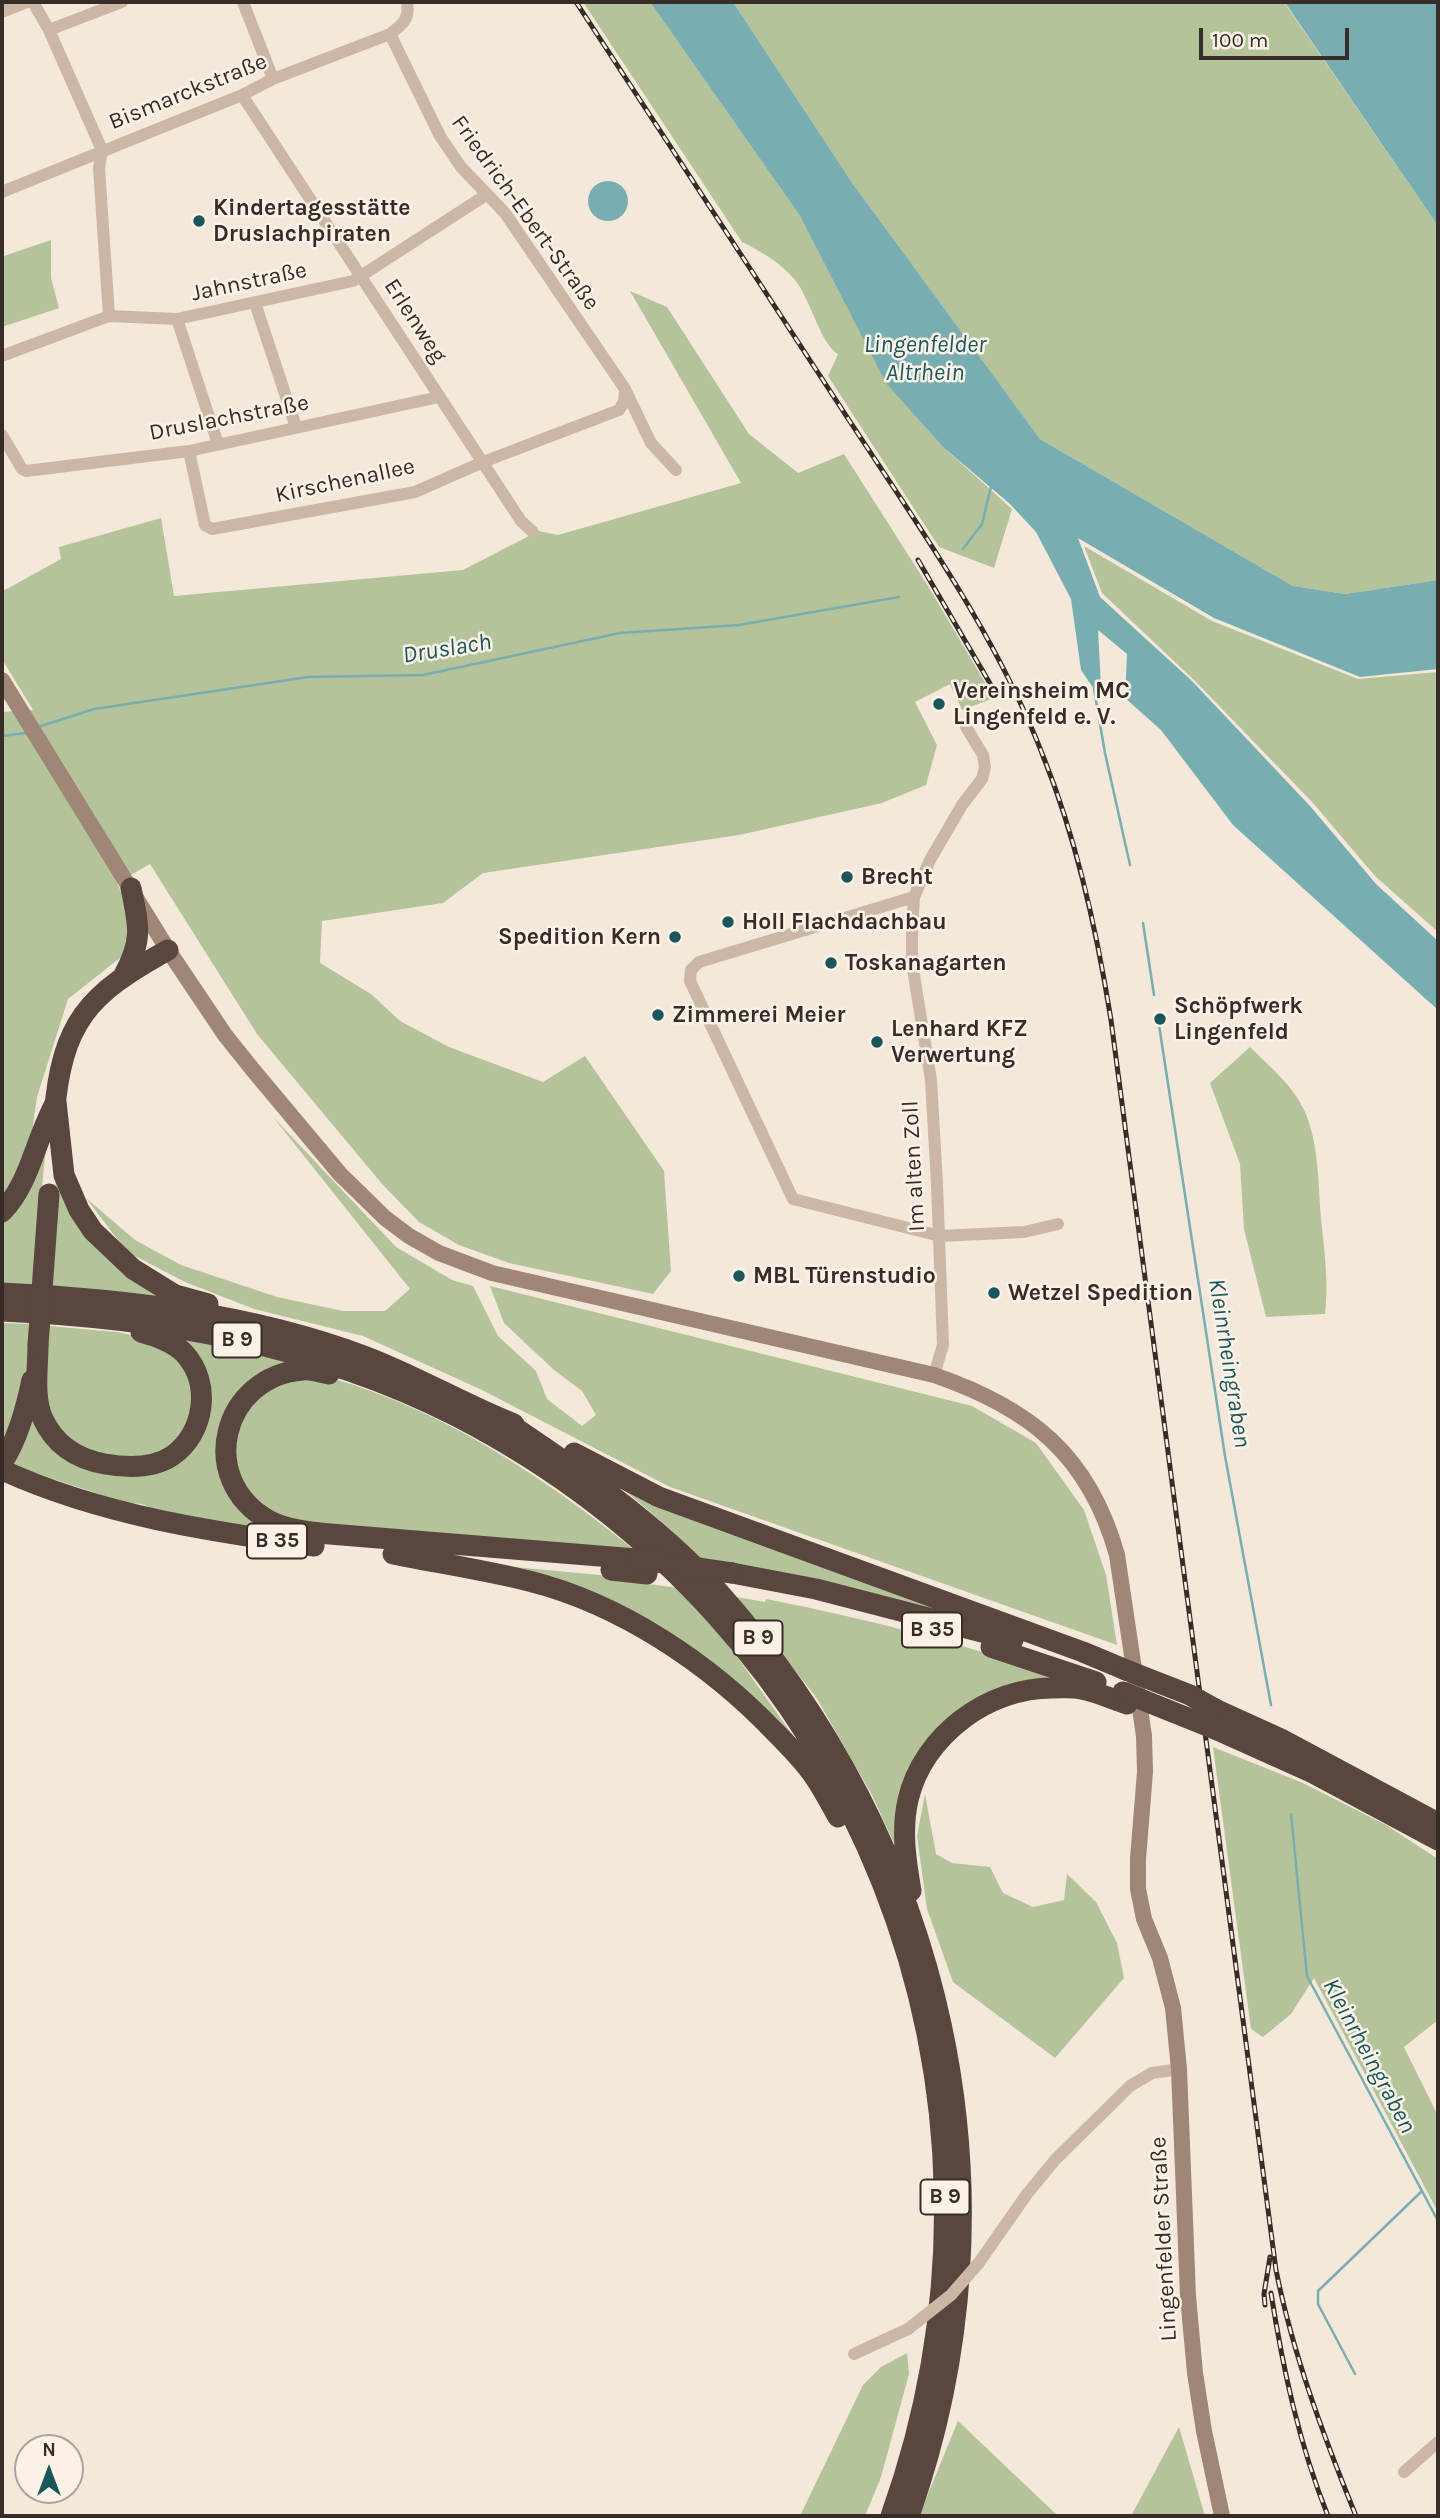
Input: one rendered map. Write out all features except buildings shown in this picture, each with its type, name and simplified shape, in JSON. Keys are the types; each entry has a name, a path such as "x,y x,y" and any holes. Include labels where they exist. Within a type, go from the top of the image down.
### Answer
{"highway":[{"path":"124,975 134,956 139,934 131,888"},
{"path":"75,1316 101,1327 140,1331 160,1338 183,1352 197,1373 201,1388 201,1413 188,1442 170,1457 144,1466 126,1468 90,1461 56,1440 42,1417 38,1399 38,1345 55,1102 61,1065 69,1039 94,1001 124,975 168,950"},
{"path":"2,1212 25,1180 44,1122 55,1102"},
{"path":"55,1102 64,1175 79,1210 93,1231 133,1269 175,1295 230,1311 258,1325"},
{"name":"B 9","path":"2,1293 103,1300 200,1314 258,1325 323,1342 375,1360 502,1419 578,1469 659,1535 715,1587 764,1646 819,1721 852,1779 898,1880 918,1934 936,1997 948,2055 960,2161 960,2267 943,2396 909,2516"},
{"name":"B 9","path":"2,1311 75,1316 209,1333 313,1358 394,1388 455,1415 561,1478 649,1547 694,1590 733,1633 802,1726 834,1780 881,1879 915,1982 934,2073 944,2175 944,2264 933,2364 915,2440 891,2516"},
{"path":"4,1462 22,1420 38,1345"},
{"path":"394,1388 304,1369 274,1376 258,1384 239,1405 227,1434 226,1463 230,1478 240,1495 268,1520 298,1531 641,1566"},
{"path":"502,1419 545,1436 596,1466 659,1497 1083,1652 1125,1686"},
{"name":"B 35","path":"4,1462 110,1509 173,1525 317,1547 393,1554 641,1566 734,1580 797,1598 938,1631 1125,1686 1182,1715 1215,1719 1292,1745 1438,1823"},
{"path":"393,1554 530,1581 573,1596 643,1628 680,1650 748,1704 796,1753 814,1775 866,1865 881,1879"},
{"path":"918,1934 903,1837 908,1801 914,1783 936,1743 962,1719 1001,1696 1036,1687 1125,1686 1188,1702 1215,1719"},
{"name":"B 35","path":"1215,1719 1438,1840"}],"main road":[{"name":"Lingenfelder Straße","path":"4,684 168,950 225,1035 340,1174 409,1237 439,1253 492,1273 934,1375 995,1399 1039,1429 1072,1461 1089,1486 1110,1531 1123,1586 1144,1736 1145,1772 1138,1889 1144,1919 1160,1958 1173,2008 1179,2069 1188,2296 1195,2372 1203,2431 1222,2516"}],"street":[{"path":"2,12 27,2"},
{"path":"33,2 49,30 102,150 99,168 109,316"},
{"path":"49,30 122,2"},
{"path":"243,2 273,79"},
{"path":"390,34 404,23 408,7"},
{"name":"Bismarckstraße","path":"2,192 242,95 273,79 390,34"},
{"name":"Friedrich-Ebert-Straße","path":"390,34 440,136 461,167 505,214 625,389 651,443 676,470"},
{"name":"Erlenweg","path":"242,95 439,397 522,521 533,532"},
{"name":"Jahnstraße","path":"2,356 109,316 177,319 353,281 486,195"},
{"path":"254,303 296,427"},
{"path":"177,319 218,444"},
{"name":"Kirschenallee","path":"189,451 205,525 212,529 415,492 483,462 619,410 624,402 625,389"},
{"name":"Druslachstraße","path":"2,435 22,469 26,471 189,451 439,397"},
{"name":"Im alten Zoll","path":"934,1375 943,1345 940,1237 930,1070 912,963 914,897 930,860 962,805 982,779 985,766 983,755 966,727"},
{"path":"914,897 699,962 691,970 690,982 793,1199 940,1237 1024,1233 1058,1224"},
{"path":"854,2354 908,2329 951,2295 978,2264 1027,2194 1055,2160 1130,2086 1152,2073 1179,2069"},
{"path":"1404,2472 1438,2442"}],"green space":[{"path":"583,2 650,2 800,216 887,383 943,447 1012,509 994,568 939,547 828,376 838,354 826,341 795,280 777,263 742,242"},
{"path":"733,2 1284,2 1438,226 1438,580 1345,594 1293,586 1040,439 853,184"},
{"path":"51,240 51,278 59,308 2,327 2,251 4,256"},
{"path":"630,291 667,307 749,434 798,473 844,454 928,586 994,698 962,710 950,684 915,702 937,745 926,785 882,803 739,835 483,873 443,903 322,921 320,963 371,994 400,1021 449,1047 543,1082 585,1056 664,1171 671,1271 653,1294 509,1263 459,1245 419,1222 383,1185 257,1034 150,864 117,883 128,907 130,950 68,999 37,1097 29,1153 2,1203 2,712 33,710 2,659 2,585 5,590 61,559 59,547 161,518 174,596 463,570 527,537 534,530 558,535 741,483"},
{"path":"1084,546 1212,621 1358,679 1438,672 1438,932 1375,876 1313,803 1196,682 1102,593"},
{"path":"1250,1047 1294,1093 1310,1125 1317,1164 1326,1266 1325,1314 1266,1317 1244,1229 1240,1164 1210,1083"},
{"path":"273,1117 396,1247 452,1280 473,1286 498,1336 536,1371 547,1399 582,1426 596,1415 582,1391 554,1370 504,1323 490,1286 972,1406 1036,1443 1084,1510 1106,1575 1117,1645 670,1487 482,1390 363,1336 254,1309 185,1282 127,1252 86,1198 135,1240 181,1265 277,1297 343,1311 385,1311 410,1289"},
{"path":"47,1137 32,1287 2,1285 2,1221"},
{"path":"56,1176 67,1199 172,1299 51,1288 49,1270"},
{"path":"2,1323 30,1324 30,1372 2,1446"},
{"path":"49,1326 117,1332 155,1340 194,1377 188,1434 145,1462 76,1450 45,1410"},
{"path":"171,1338 226,1346 301,1365 275,1370 220,1448 276,1529 248,1528 153,1509 142,1504 126,1503 20,1468 11,1461 28,1414 44,1432 143,1472 206,1411"},
{"path":"331,1378 414,1409 493,1450 567,1498 637,1552 282,1521 236,1480 233,1427 271,1382"},
{"path":"612,1480 981,1620 700,1558"},
{"path":"514,1567 621,1577 641,1583 679,1588 728,1644 818,1771 715,1670"},
{"path":"736,1597 765,1602 766,1599 884,1625 1078,1682 1057,1682 933,1740 898,1852 872,1795 816,1697"},
{"path":"1213,1747 1303,1783 1386,1825 1438,1859 1438,2020 1404,2047 1438,2116 1438,2212 1314,1978 1291,2014 1263,2037 1251,2029"},
{"path":"925,1794 936,1854 952,1863 990,1867 1003,1893 1033,1907 1064,1900 1067,1874 1096,1902 1117,1943 1124,1978 1055,2058 953,1982 927,1909 917,1836"},
{"path":"907,2353 909,2374 881,2477 865,2516 800,2516 863,2385 881,2367"},
{"path":"958,2421 1058,2516 919,2516"},
{"path":"1179,2427 1205,2516 1131,2516"}],"water":[{"name":"Lingenfelder Altrhein","path":"650,2 733,2 853,184 1040,439 1293,586 1345,594 1438,580 1438,669 1360,677 1214,618 1078,538 1100,597 1192,681 1310,806 1376,884 1438,941 1438,1010 1233,825 1161,730 1125,698 1127,654 1098,630 1101,686 1094,689 1081,670 1071,599 1036,532 1010,504 943,447 886,383 800,216"},
{"path":"1284,2 1438,2 1438,226 1286,4"},
{"path":"608,181 616,182 622,187 627,193 627,209 622,215 616,220 608,221 600,220 594,215 589,209 588,201 589,193 594,187 600,182"}],"waterway":[{"name":"Druslach","path":"963,549 982,524 991,487"},
{"name":"Druslach","path":"38,727 94,709 308,677 423,675 620,633 739,625 899,597"},
{"name":"Kleinrheingraben","path":"1094,689 1130,865"},
{"name":"Druslach","path":"2,736 26,733"},
{"name":"Kleinrheingraben","path":"1143,923 1154,995"},
{"name":"Kleinrheingraben","path":"1159,1025 1225,1456 1271,1705"},
{"name":"Kleinrheingraben","path":"1291,1814 1307,1976 1438,2221"},
{"path":"1355,2374 1318,2304 1318,2291 1421,2192"}],"railway":[{"path":"576,2 902,500 981,627 1026,715 1057,792 1077,856 1093,921 1111,1020 1276,2270 1310,2395 1356,2516"},
{"path":"918,560 995,692"},
{"path":"1265,2305 1264,2294 1270,2257"},
{"path":"1271,2293 1293,2406 1328,2516"}],"place":[{"name":"Kindertagesstätte Druslachpiraten","path":"199,221"},
{"name":"Vereinsheim MC Lingenfeld e. V.","path":"939,704"},
{"name":"Brecht","path":"847,877"},
{"name":"Holl Flachdachbau","path":"728,922"},
{"name":"Spedition Kern","path":"675,937"},
{"name":"Toskanagarten","path":"831,963"},
{"name":"Zimmerei Meier","path":"658,1015"},
{"name":"Schöpfwerk Lingenfeld","path":"1160,1019"},
{"name":"Lenhard KFZ Verwertung","path":"877,1042"},
{"name":"MBL Türenstudio","path":"739,1276"},
{"name":"Wetzel Spedition","path":"994,1293"}]}
